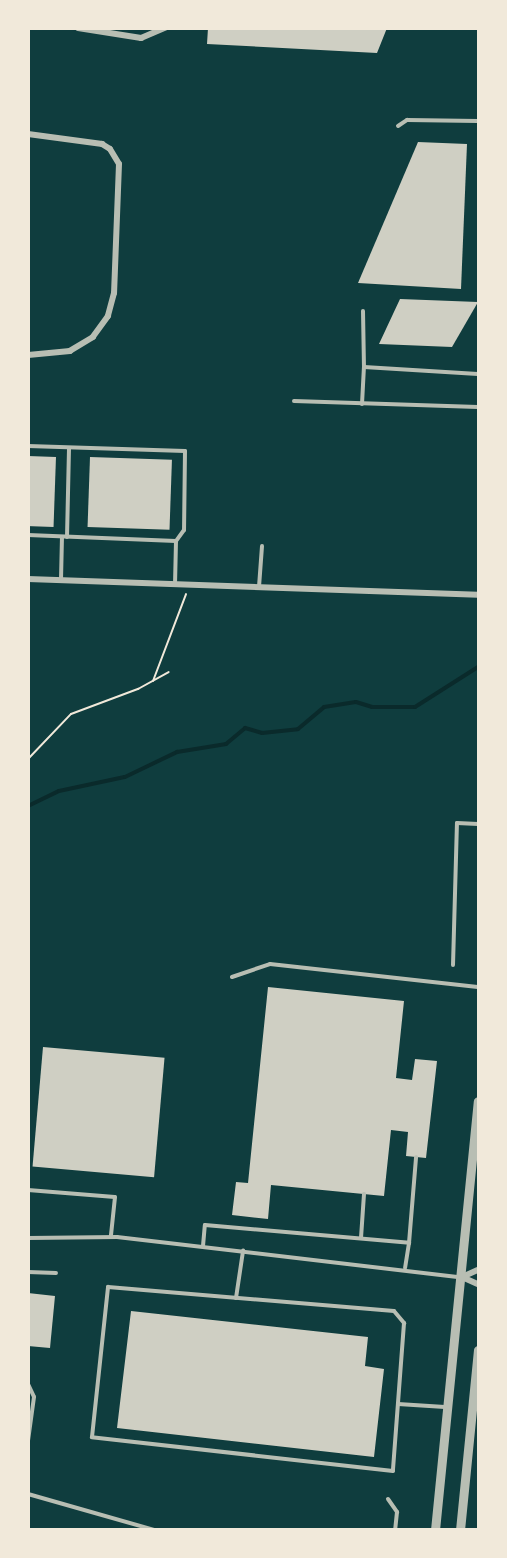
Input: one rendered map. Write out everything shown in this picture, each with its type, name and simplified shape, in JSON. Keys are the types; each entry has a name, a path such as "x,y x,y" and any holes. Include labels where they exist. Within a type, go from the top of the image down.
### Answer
{"street":[{"path":"78,28 141,38 165,28"},
{"path":"28,134 102,144 111,149 119,164 114,293 108,316 93,337 70,351 28,355"},
{"path":"28,579 478,595"},
{"path":"435,1530 478,1101"},
{"path":"462,1277 478,1270"},
{"path":"462,1277 478,1284"},
{"path":"460,1530 478,1350"}],"lane":[{"path":"398,126 406,120 478,121"},
{"path":"362,404 363,311"},
{"path":"364,367 478,374"},
{"path":"294,400 478,407"},
{"path":"28,446 185,451 184,530 176,541 175,584"},
{"path":"61,580 69,447"},
{"path":"28,535 176,541"},
{"path":"259,587 262,546"},
{"path":"453,966 457,823 478,824"},
{"path":"232,977 270,964 478,987"},
{"path":"405,1268 416,1157"},
{"path":"28,1190 115,1197 111,1236"},
{"path":"361,1238 364,1194"},
{"path":"203,1246 206,1224 409,1243"},
{"path":"28,1238 111,1236 405,1268 462,1277"},
{"path":"236,1298 243,1251"},
{"path":"28,1272 56,1273"},
{"path":"108,1287 394,1311 404,1323 398,1404 393,1471 92,1437 108,1287"},
{"path":"28,1384 33,1397 28,1441"},
{"path":"398,1404 448,1407"},
{"path":"28,1494 154,1530"},
{"path":"388,1498 397,1512 395,1530"}],"path":[{"path":"153,681 190,584"},
{"path":"28,759 71,714 170,672"}],"building":[{"path":"208,28 387,28 377,53 207,44"},
{"path":"418,142 467,144 461,289 358,283"},
{"path":"400,299 478,302 452,347 379,344"},
{"path":"28,456 56,457 54,527 28,526"},
{"path":"90,457 172,460 170,530 88,527"},
{"path":"268,987 404,1001 396,1078 412,1080 415,1059 437,1061 426,1158 406,1156 408,1132 391,1130 384,1196 271,1185 268,1219 232,1215 236,1182 248,1183"},
{"path":"43,1047 165,1058 154,1177 33,1167"},
{"path":"28,1293 55,1296 50,1348 28,1346"},
{"path":"131,1311 368,1337 365,1366 384,1369 374,1457 117,1428"}],"waterway":[{"path":"28,806 59,791 125,777 177,752 226,744 245,728 262,733 298,729 324,707 356,702 372,707 415,707 478,667"}]}
